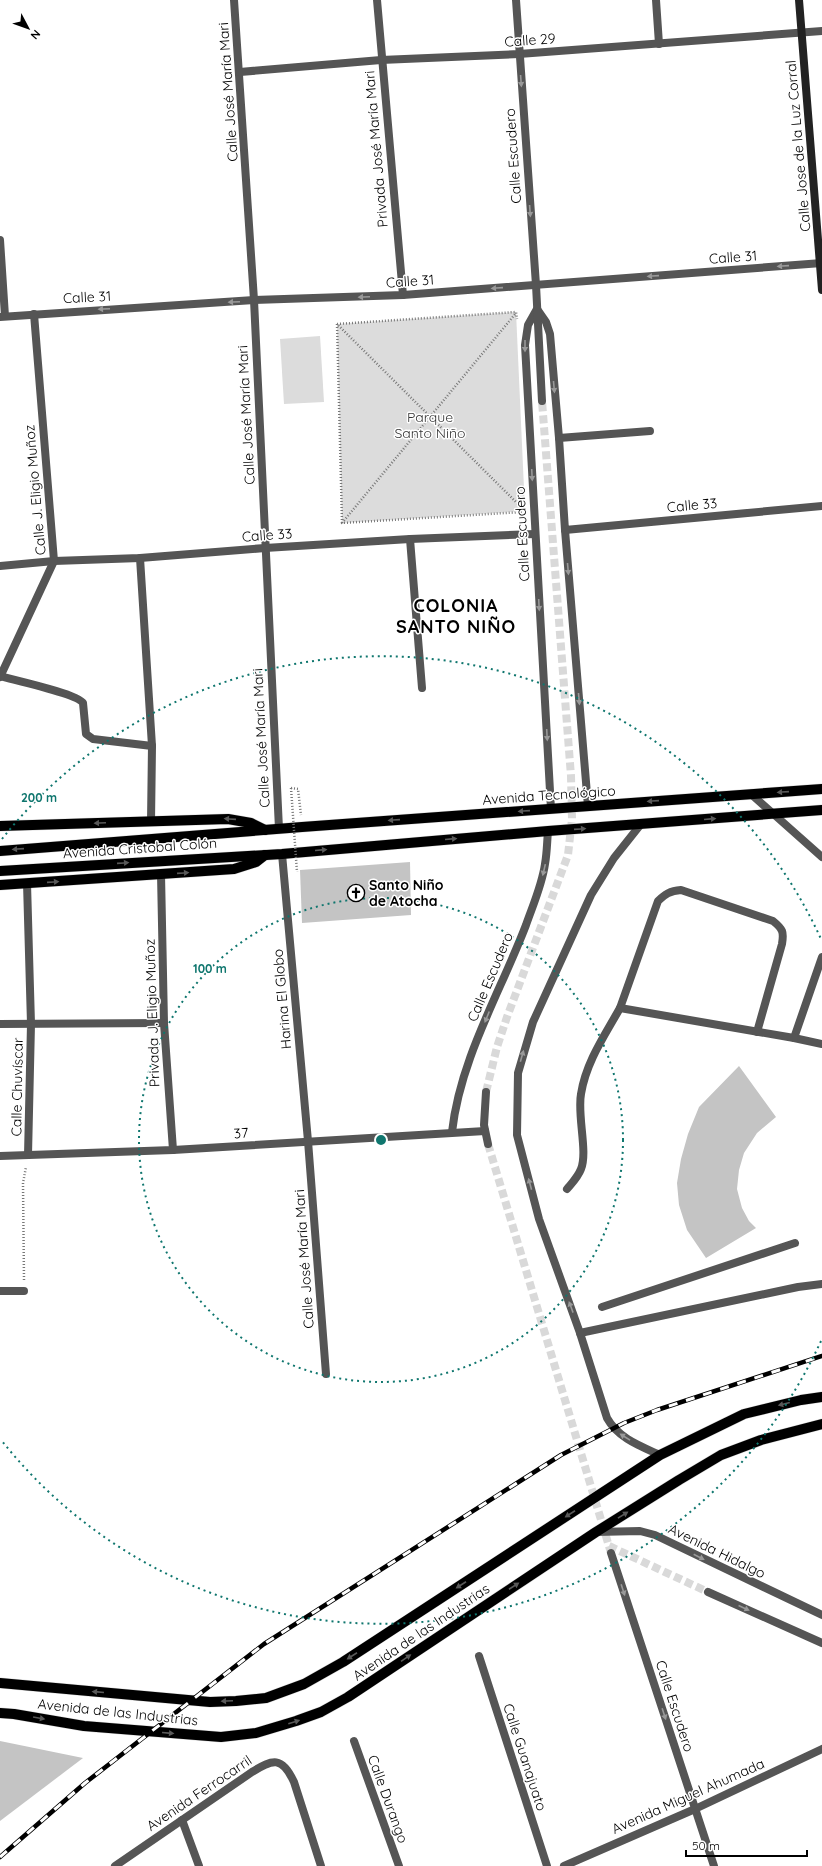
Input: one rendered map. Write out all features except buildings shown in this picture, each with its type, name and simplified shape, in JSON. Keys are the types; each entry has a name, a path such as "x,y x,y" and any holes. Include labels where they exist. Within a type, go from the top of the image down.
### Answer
{"main road":[{"name":"Calle Jose de la Luz Corral","path":"799,0 822,290"},
{"name":"Avenida Tecnológico","path":"279,828 822,789"},
{"path":"282,854 548,831 822,810"},
{"path":"0,826 228,819 251,823 267,830"},
{"name":"Avenida Cristobal Colón","path":"0,851 279,828"},
{"name":"Avenida Cristobal Colón","path":"0,871 282,854"},
{"path":"0,885 234,869 256,862 265,855"},
{"name":"Avenida de las Industrias","path":"0,1683 210,1702 266,1698 304,1684 343,1662 660,1455 744,1414 801,1400 822,1397"},
{"name":"Avenida de las Industrias","path":"0,1713 84,1726 221,1737 256,1733 321,1712 348,1697 596,1532 721,1455 760,1440 822,1424"}],"street":[{"name":"Calle José María Mari","path":"234,0 254,300 279,828"},
{"name":"Privada José María Mari","path":"377,0 381,60 403,295"},
{"name":"Calle Escudero","path":"516,0 536,285 542,402"},
{"path":"656,0 659,44"},
{"name":"Calle 29","path":"240,72 381,60 519,54 822,31"},
{"path":"0,240 3,316"},
{"name":"Calle 31","path":"3,316 254,300 403,295 821,264"},
{"name":"Calle Escudero","path":"537,309 528,325 525,345 551,809"},
{"path":"537,309 546,322 550,334 588,806"},
{"name":"Calle J. Eligio Muñoz","path":"0,677 54,562 34,314"},
{"path":"559,438 650,431"},
{"name":"Calle 33","path":"565,530 822,506"},
{"name":"Calle 33","path":"0,566 140,558 265,548 410,539 535,534"},
{"path":"410,539 422,688"},
{"path":"140,558 152,746 151,822"},
{"path":"0,677 67,694 81,700 83,703 86,734 93,740 152,746"},
{"path":"751,794 822,857"},
{"path":"641,824 614,858 591,895 533,1022 518,1073 517,1135 539,1219 580,1333 607,1418 613,1428 624,1437 660,1455"},
{"name":"Calle Escudero","path":"452,1132 454,1111 475,1044 520,940 538,891 545,864 548,831"},
{"name":"Harina El Globo","path":"282,854 308,1141"},
{"name":"Privada J. Eligio Muñoz","path":"161,874 164,1023 173,1150"},
{"name":"Calle Chuvíscar","path":"28,883 31,1024 28,1155"},
{"path":"566,1189 578,1176 583,1164 579,1105 584,1080 600,1042 620,1008 658,901 665,894 672,890 681,890 773,921 782,930 784,934 782,944 758,1032"},
{"path":"794,1038 822,956"},
{"path":"620,1008 822,1044"},
{"path":"0,1024 164,1023"},
{"path":"486,1092 484,1131 488,1144"},
{"name":"37","path":"0,1156 173,1150 484,1131"},
{"name":"Calle José María Mari","path":"308,1141 326,1374"},
{"path":"602,1307 795,1243"},
{"path":"580,1333 798,1287 822,1284"},
{"path":"0,1291 24,1291"},
{"name":"Avenida Hidalgo","path":"596,1532 640,1531 655,1535 822,1615"},
{"name":"Calle Escudero","path":"611,1553 714,1866"},
{"path":"708,1592 794,1632 822,1643"},
{"name":"Calle Guanajuato","path":"479,1656 547,1866"},
{"name":"Calle Durango","path":"354,1741 399,1866"},
{"name":"Avenida Miguel Ahumada","path":"564,1866 695,1809 822,1749"},
{"name":"Avenida Ferrocarril","path":"115,1866 267,1762 280,1762 288,1768 294,1782 320,1866"},
{"path":"182,1820 199,1866"}],"path":[{"path":"516,312 517,320"},
{"path":"337,324 516,312"},
{"path":"342,523 516,312"},
{"path":"337,324 525,511"},
{"path":"337,324 342,523"},
{"path":"525,503 525,511"},
{"path":"342,523 525,511"},
{"path":"297,872 291,788 298,789 302,827"},
{"name":"Calle Chuvíscar","path":"24,1291 23,1183 28,1155"}],"green space":[{"name":"Parque Santo Niño","path":"516,312 525,511 342,523 337,324"},
{"path":"320,336 324,402 284,404 280,339"}],"tunnel":[{"path":"486,1092 497,1047 507,1017 568,855 572,819 571,776 542,401"},
{"path":"488,1144 611,1553"},
{"path":"609,1546 708,1592"}],"railway":[{"path":"0,1857 85,1783 264,1644 561,1455 624,1423 657,1410 822,1356"}],"place":[{"name":"Santo Niño de Atocha","path":"356,893"}],"district":[{"name":"COLONIA SANTO NIÑO","path":"456,615"}]}
